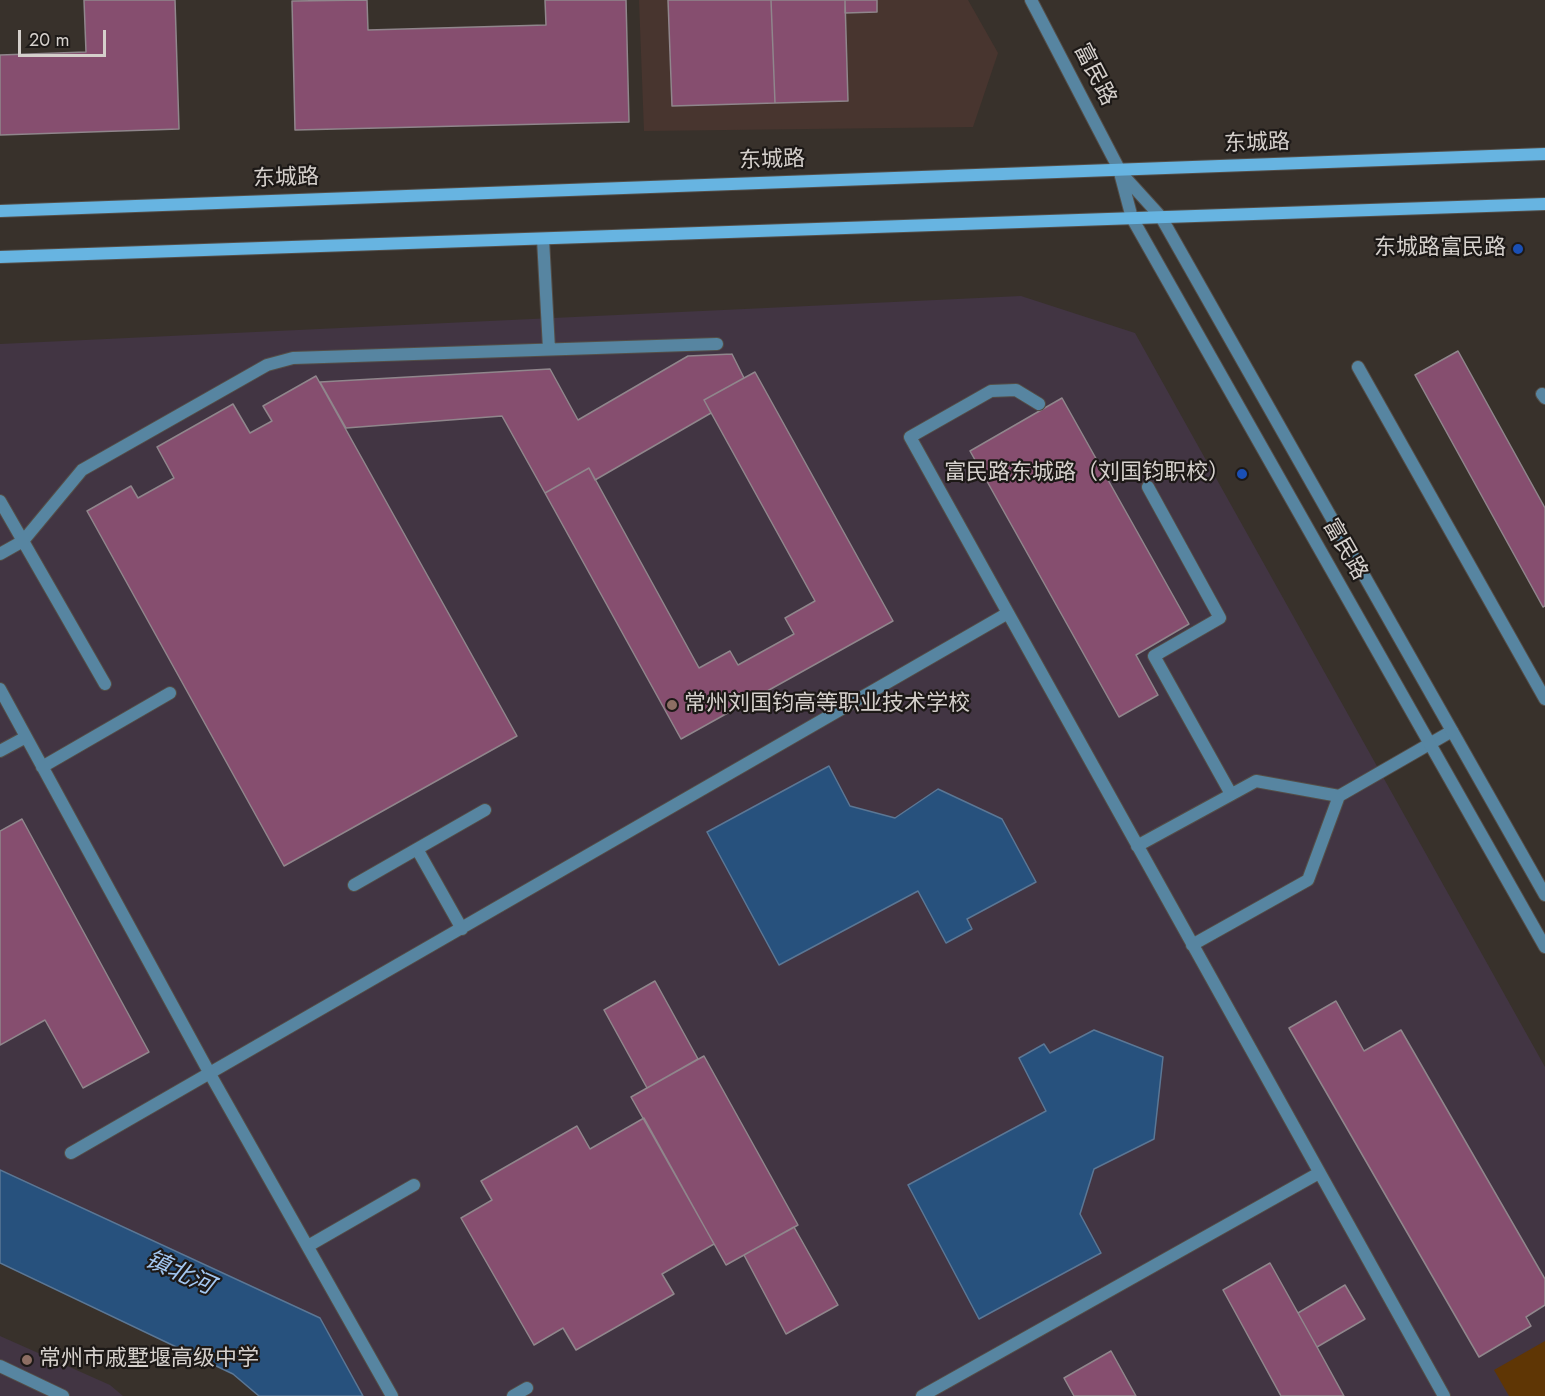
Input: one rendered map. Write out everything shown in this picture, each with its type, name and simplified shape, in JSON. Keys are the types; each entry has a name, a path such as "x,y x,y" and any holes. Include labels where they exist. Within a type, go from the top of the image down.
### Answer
{"main road":[{"name":"东城路","path":"0,211 1545,154"},
{"path":"0,257 1545,204"}],"street":[{"name":"富民路","path":"1031,0 1119,170 1132,218 1545,947"},
{"name":"富民路","path":"1119,170 1161,217 1545,895"},
{"path":"543,238 549,349"},
{"path":"0,554 22,541 82,470 267,365 293,358 717,344"},
{"path":"1358,367 1544,695"},
{"path":"1039,405 1016,390 991,391 910,436 1444,1396"},
{"path":"1148,488 1220,618 1154,656 1231,794"},
{"path":"0,501 105,684"},
{"path":"71,1154 1008,613"},
{"path":"0,689 210,1074 392,1396"},
{"path":"42,767 170,693"},
{"path":"1192,945 1308,880 1339,796 1452,731"},
{"path":"0,751 26,737"},
{"path":"1137,846 1256,781 1339,796"},
{"path":"354,885 485,810"},
{"path":"417,849 462,929"},
{"path":"922,1396 1319,1173"},
{"path":"308,1246 414,1185"},
{"path":"0,1366 63,1396"},
{"path":"513,1396 526,1388"}],"shaded area":[{"path":"639,0 968,0 998,53 973,127 644,131"},
{"name":"常州刘国钧高等职业技术学校","path":"1021,296 1135,333 1545,1067 1545,1396 363,1396 320,1318 0,1170 0,344"},
{"name":"常州市戚墅堰高级中学","path":"0,1336 110,1385 123,1396 0,1396"},
{"path":"1545,1341 1545,1396 1509,1396 1494,1370"}],"water":[{"path":"829,766 850,806 895,818 938,789 1002,819 1036,882 967,919 972,929 946,943 918,891 779,965 707,832"},
{"path":"1094,1030 1163,1057 1154,1139 1094,1169 1080,1214 1101,1253 979,1319 908,1185 1046,1111 1019,1058 1044,1044 1050,1053"},
{"name":"镇北河","path":"0,1170 320,1318 363,1396 259,1396 233,1374 0,1263"}],"building":[{"path":"84,0 175,0 179,129 0,135 0,55 86,52"},
{"path":"367,0 368,30 546,25 545,0 626,0 629,122 295,130 292,1"},
{"path":"668,0 771,0 775,103 672,106"},
{"path":"771,0 845,0 848,101 775,103"},
{"path":"845,0 877,0 877,12 845,13"},
{"path":"1458,351 1545,508 1545,606 1543,607 1415,375"},
{"path":"732,354 744,378 704,400 711,413 595,480 589,468 545,493 502,416 346,428 320,382 550,369 578,420 688,356"},
{"path":"755,372 893,621 681,739 545,493 589,468 699,668 730,651 738,665 794,634 785,618 815,601 704,400"},
{"path":"316,376 517,736 284,866 87,511 131,486 138,498 174,478 157,447 233,404 250,433 272,421 263,406"},
{"path":"1062,398 1189,624 1136,655 1158,695 1119,717 970,451"},
{"path":"22,819 149,1052 83,1088 45,1020 0,1045 0,831"},
{"path":"655,981 698,1059 647,1088 604,1010"},
{"path":"1336,1001 1364,1051 1401,1030 1545,1279 1545,1305 1526,1317 1531,1326 1479,1357 1289,1028"},
{"path":"704,1056 798,1225 726,1265 631,1097"},
{"path":"644,1118 714,1244 662,1274 674,1294 576,1350 563,1328 534,1345 461,1218 492,1200 481,1181 577,1126 590,1149"},
{"path":"794,1227 838,1305 786,1334 744,1255"},
{"path":"1270,1263 1344,1396 1281,1396 1223,1290"},
{"path":"1345,1285 1365,1319 1317,1347 1298,1313"},
{"path":"1111,1351 1136,1396 1074,1396 1064,1378"}],"place":[{"name":"东城路富民路","path":"1518,249"},
{"name":"富民路东城路（刘国钧职校）","path":"1242,474"},
{"name":"常州刘国钧高等职业技术学校","path":"672,705"},
{"name":"常州市戚墅堰高级中学","path":"27,1360"}]}
